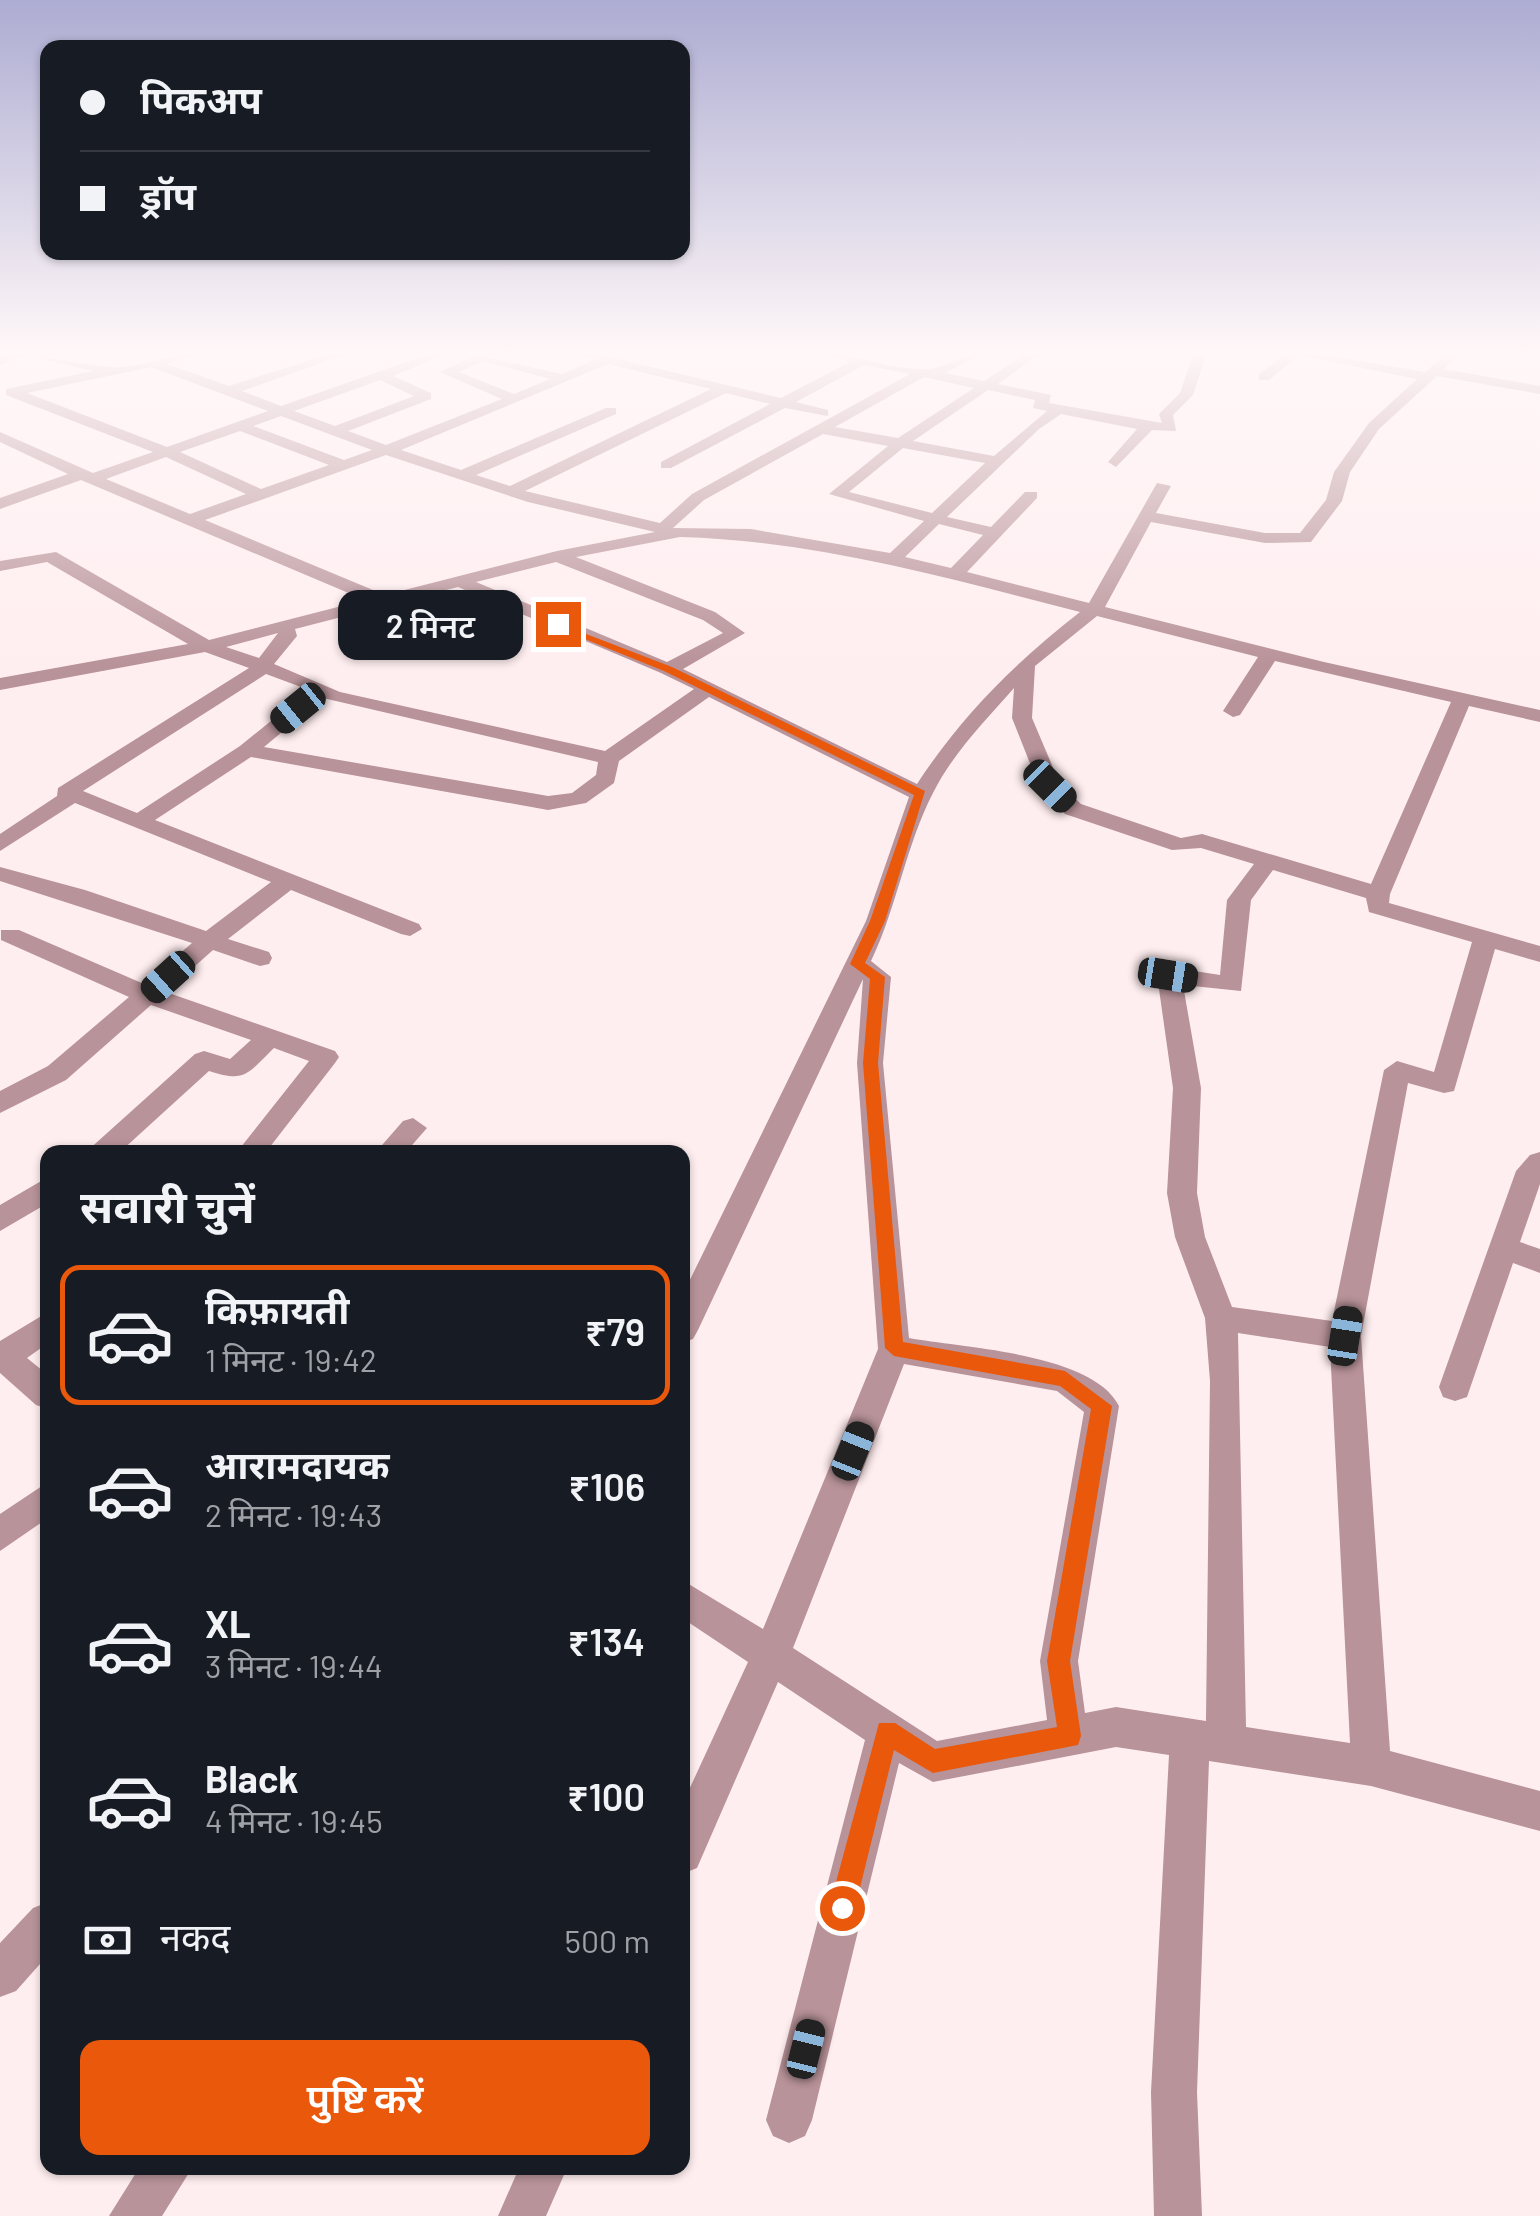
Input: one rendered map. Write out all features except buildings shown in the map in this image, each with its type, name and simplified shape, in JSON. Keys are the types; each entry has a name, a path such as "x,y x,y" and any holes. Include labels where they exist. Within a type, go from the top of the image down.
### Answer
{"street":[{"path":"46,458 384,600"},
{"path":"0,504 145,458"},
{"path":"180,458 258,494"},
{"path":"323,458 343,466"},
{"path":"192,519 364,458"},
{"path":"419,458 600,518 671,531 751,534 893,559 1539,718"},
{"path":"466,474 502,458"},
{"path":"514,490 580,458"},
{"path":"666,466 680,458"},
{"path":"0,660 7,683 206,646 557,556 671,531 698,497 761,458"},
{"path":"882,458 837,494 993,533"},
{"path":"988,458 997,460"},
{"path":"1116,462 1119,458"},
{"path":"1146,516 1264,538 1305,538 1334,501 1342,472 1351,458"},
{"path":"893,559 997,460"},
{"path":"690,1313 878,921 921,794 956,740 1026,664 1095,609 1163,486"},
{"path":"954,576 1030,495"},
{"path":"0,566 50,556 206,646 323,688 333,696 608,758 704,690"},
{"path":"557,556 709,616 736,632 668,669"},
{"path":"459,582 668,669 921,794"},
{"path":"66,793 260,668 288,636 285,626"},
{"path":"1232,711 1270,654"},
{"path":"1026,664 1022,718 1050,786 1074,810 1180,846 1202,841 1378,894"},
{"path":"139,821 248,750 323,688"},
{"path":"1462,699 1378,894 1378,907 1540,954"},
{"path":"248,750 548,804 563,804 592,789 606,778 608,758"},
{"path":"0,844 73,795 410,929"},
{"path":"1178,2216 1174,2092 1208,1742 1226,1380 1221,1318 1190,1237 1182,1193 1187,1088 1168,975 1232,985 1239,900 1268,861"},
{"path":"0,874 260,958"},
{"path":"0,1103 57,1073 209,941 289,880"},
{"path":"10,935 148,995 326,1057 257,1145"},
{"path":"1371,1766 1345,1336 1397,1070 1444,1084 1485,940"},
{"path":"690,1835 771,1656 894,1348 870,1063 878,977 857,964"},
{"path":"111,1145 204,1060 235,1070 270,1037"},
{"path":"397,1145 414,1128"},
{"path":"1456,1387 1530,1171 1540,1162"},
{"path":"0,1220 40,1193"},
{"path":"1504,1248 1540,1261"},
{"path":"1221,1318 1345,1336"},
{"path":"40,1330 1,1357 40,1389"},
{"path":"894,1348 1065,1379 1102,1406 1058,1661 1070,1736"},
{"path":"0,1535 40,1503"},
{"path":"690,1603 933,1762 1116,1728 1371,1766 1540,1811"},
{"path":"788,2120 887,1731"},
{"path":"3,1965 40,1930"},
{"path":"133,2216 163,2175"},
{"path":"522,2216 540,2175"}],"route":[{"path":"558,624 668,669 921,794 878,921 857,964 878,977 870,1063 894,1348 1065,1379 1102,1406 1058,1661 1070,1736 933,1762 887,1731 842,1908"}]}
